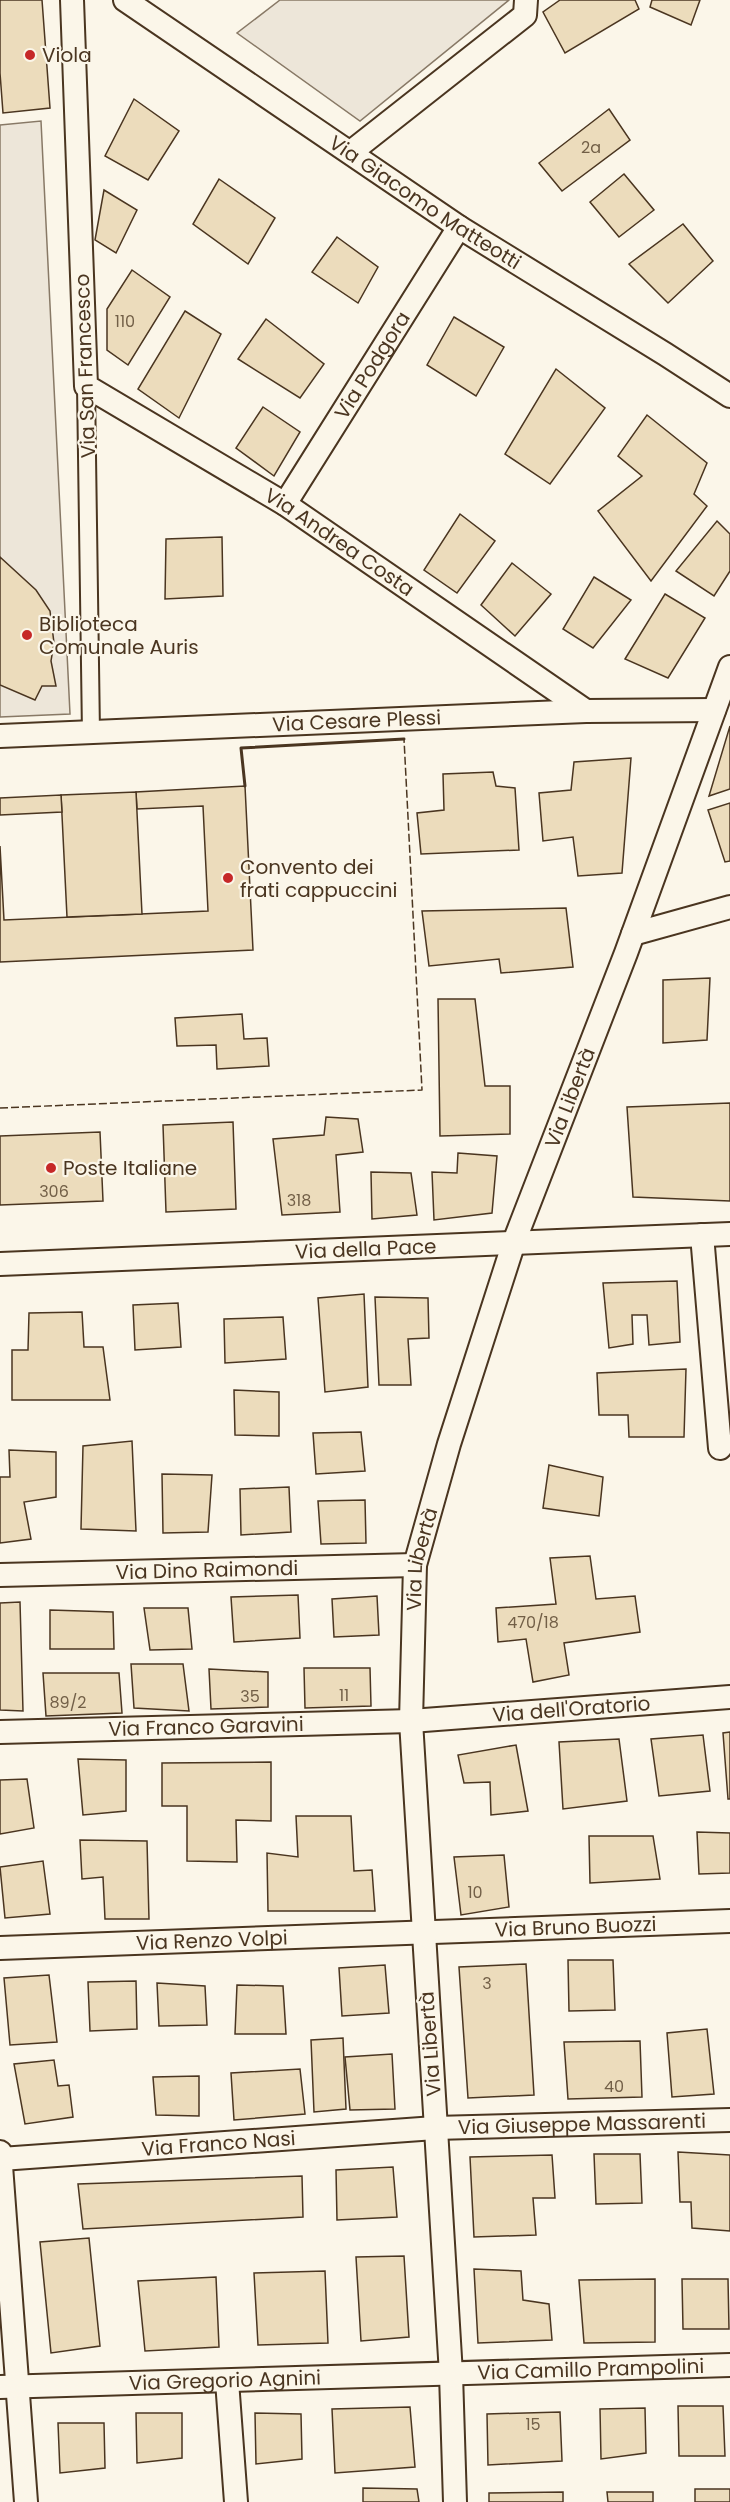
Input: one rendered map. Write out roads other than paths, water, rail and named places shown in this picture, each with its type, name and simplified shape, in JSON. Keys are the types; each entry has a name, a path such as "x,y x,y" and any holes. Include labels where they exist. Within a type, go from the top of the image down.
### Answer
{"street":[{"name":"Via San Francesco","path":"72,0 86,386 92,733"},
{"name":"Via Giacomo Matteotti","path":"125,0 459,227 656,347 730,396"},
{"path":"351,152 525,15 526,0"},
{"name":"Via Podgora","path":"285,504 459,227"},
{"name":"Via Andrea Costa","path":"86,386 285,504 586,711"},
{"name":"Via Libertà","path":"455,2502 451,2374 411,1721 415,1565 449,1444 514,1242 633,934 730,667"},
{"name":"Via Cesare Plessi","path":"0,736 586,711 714,710"},
{"path":"633,934 730,907"},
{"name":"Via della Pace","path":"0,1264 730,1234"},
{"path":"702,1235 720,1448"},
{"name":"Via Dino Raimondi","path":"0,1575 415,1565"},
{"name":"Via dell'Oratorio","path":"411,1721 730,1697"},
{"name":"Via Franco Garavini","path":"0,1732 411,1721"},
{"name":"Via Bruno Buozzi","path":"423,1933 730,1921"},
{"name":"Via Renzo Volpi","path":"0,1948 423,1933"},
{"name":"Via Giuseppe Massarenti","path":"435,2128 730,2120"},
{"name":"Via Franco Nasi","path":"1,2159 435,2128"},
{"path":"0,2152 10,2387 26,2502"},
{"name":"Via Camillo Prampolini","path":"451,2374 730,2365"},
{"name":"Via Gregorio Agnini","path":"10,2387 451,2374"},
{"path":"227,2381 236,2502"}],"place":[{"name":"Viola","path":"30,55"},
{"name":"Biblioteca Comunale Auris","path":"27,635"},
{"name":"Convento dei frati cappuccini","path":"228,878"},
{"name":"Poste Italiane","path":"51,1168"}]}
